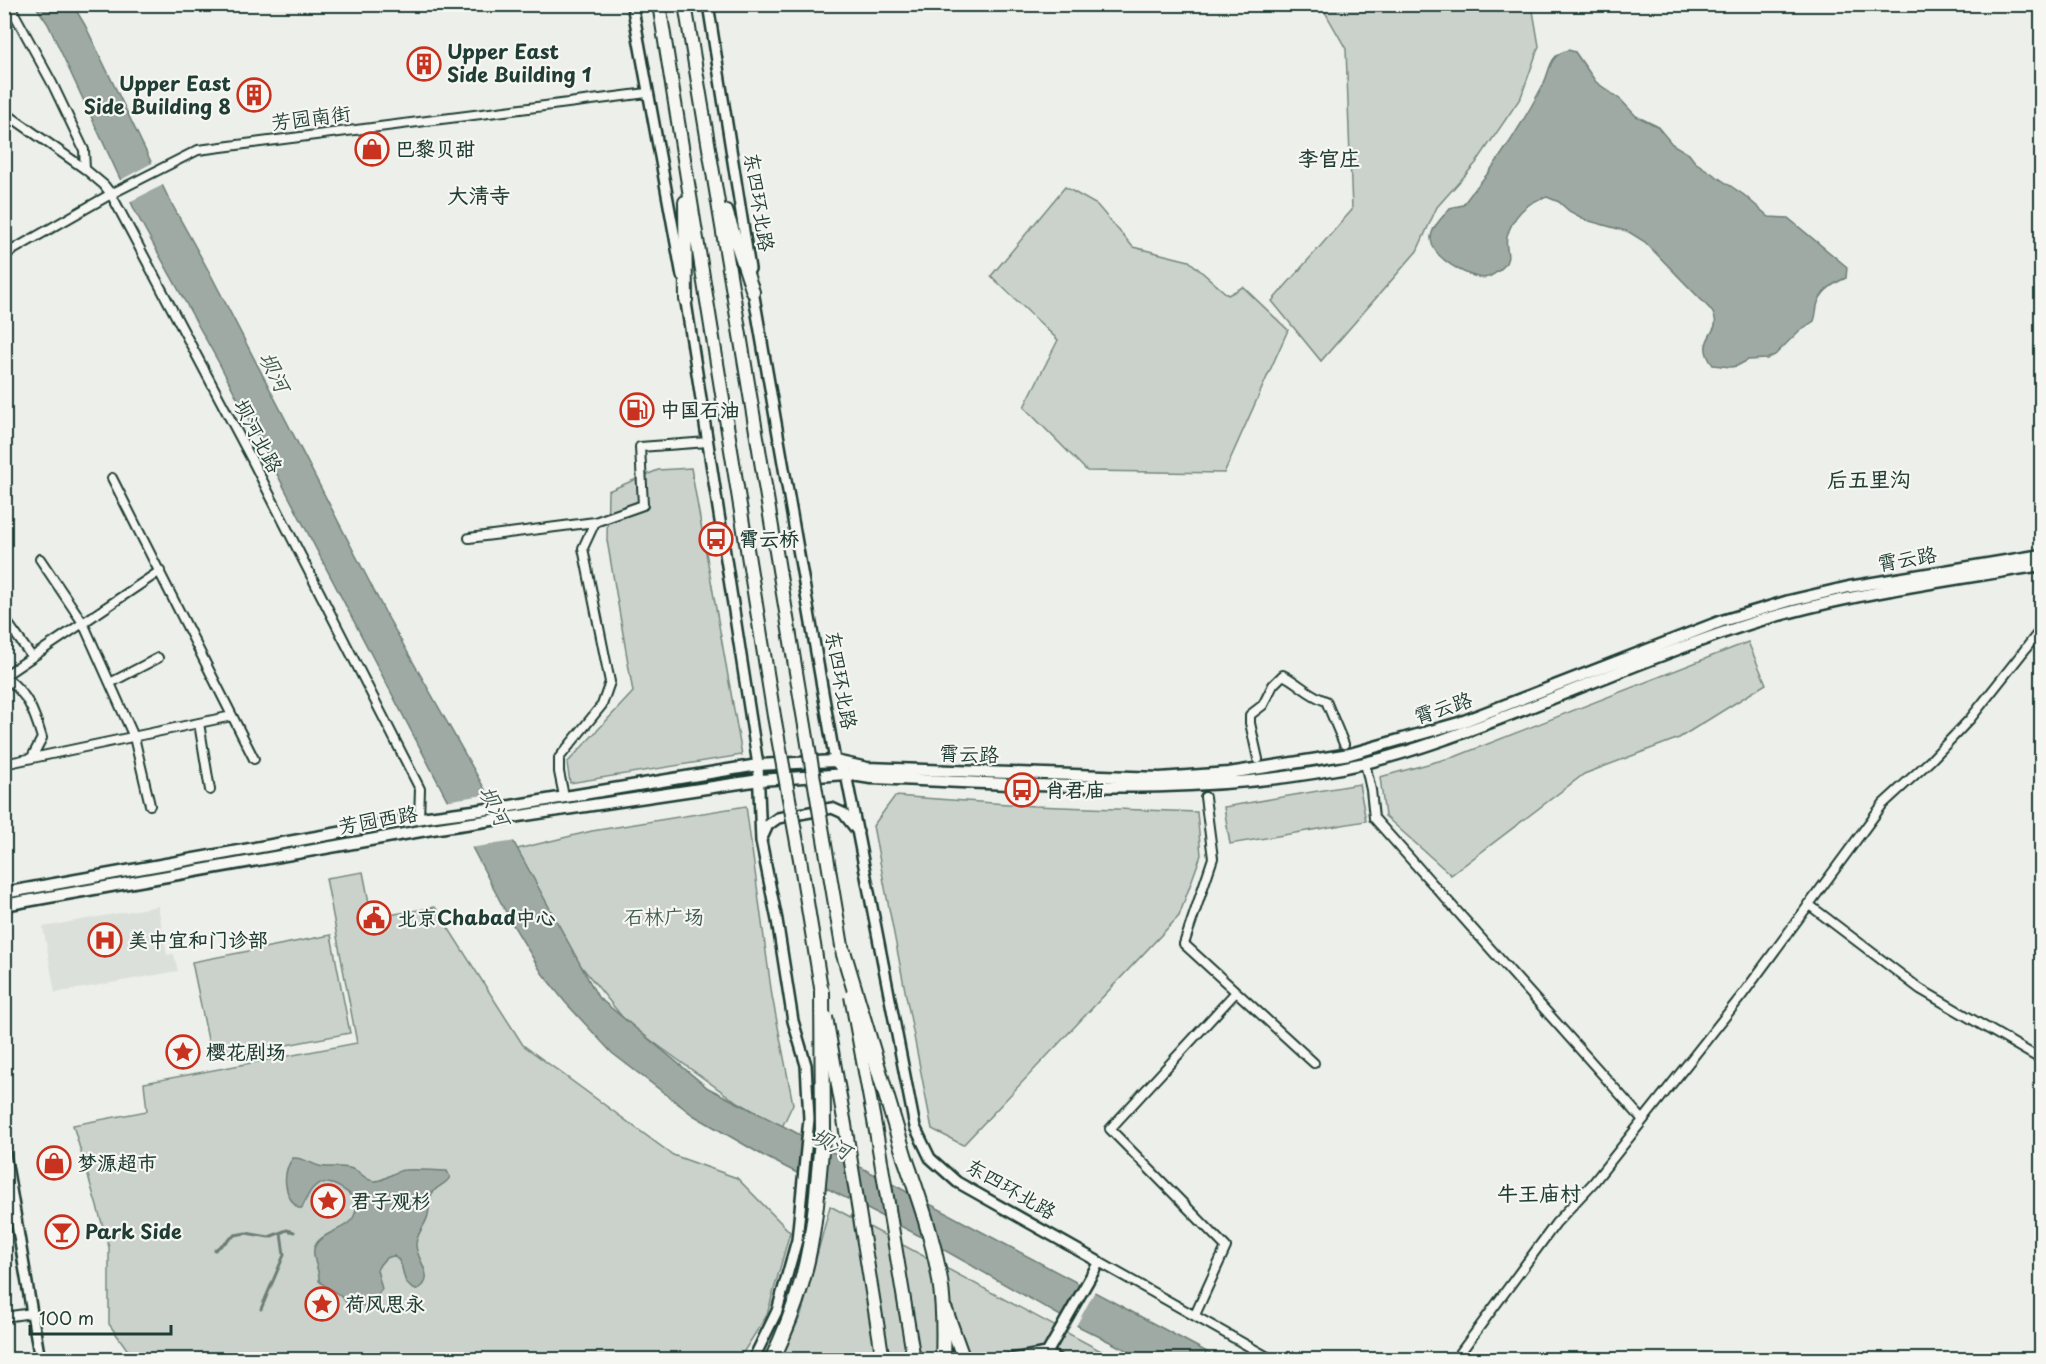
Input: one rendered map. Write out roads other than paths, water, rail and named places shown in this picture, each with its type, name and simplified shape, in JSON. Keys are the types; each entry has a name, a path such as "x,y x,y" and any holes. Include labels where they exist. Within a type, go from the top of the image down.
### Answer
{"highway":[{"path":"659,4 774,716 883,1359"},
{"name":"东四环北路","path":"685,4 843,951 914,1359"},
{"path":"685,159 686,300"},
{"path":"714,175 753,292"},
{"path":"843,951 924,1217 940,1282 943,1359"},
{"path":"772,1359 796,1305 806,1274 812,1243 823,1129 822,991"},
{"path":"942,1297 952,1331 964,1359"}],"main road":[{"name":"霄云路","path":"758,765 835,761 867,768 1160,778 1285,766 1350,754 1459,723 1722,621 1789,601 1849,587 2042,555"},
{"name":"霄云路","path":"760,780 846,774 882,778 1130,788 1191,786 1268,779 1365,762 1480,727 1725,632 1800,609 1852,597 2042,565"},
{"name":"芳园西路","path":"4,905 432,829 514,811 564,796 758,765"},
{"name":"芳园西路","path":"4,893 424,818 514,811 760,780"}],"street":[{"path":"9,4 52,83 84,150 86,169"},
{"path":"632,4 686,300 758,765 761,841 793,1021 806,1065 809,1119 797,1240 777,1311 753,1359"},
{"name":"东四环北路","path":"708,4 753,292 835,761 846,774 915,1127 930,1158 957,1182 1099,1262"},
{"name":"芳园南街","path":"4,255 114,192 198,150 647,93"},
{"name":"坝河北路","path":"4,112 86,169 114,192 420,789 424,818"},
{"path":"469,538 595,522 643,505 640,447 708,442"},
{"path":"112,478 254,759"},
{"path":"564,796 559,772 560,758 602,705 610,682 583,548 595,522"},
{"path":"40,559 83,623 110,683 134,737 150,805"},
{"path":"32,757 42,738 33,707 18,686 4,676 160,571"},
{"path":"4,618 32,657"},
{"path":"1455,1359 1556,1223 1594,1182 1743,994 1883,804 1931,760 1970,719 2042,628"},
{"path":"110,683 158,658"},
{"path":"1258,759 1250,715 1263,705 1273,685 1282,675 1297,682 1313,697 1326,700 1344,744"},
{"path":"4,764 232,716"},
{"path":"199,723 210,790"},
{"path":"1365,762 1374,818 1643,1120"},
{"path":"1205,797 1213,858 1184,944 1314,1063"},
{"path":"761,841 768,825 778,818 832,808 843,813 859,834"},
{"path":"1808,904 1920,989 2042,1060"},
{"path":"1194,1315 1226,1247 1110,1129 1236,992"},
{"path":"4,1148 40,1359"},
{"path":"1047,1353 1099,1262 1273,1359"},
{"path":"4,1317 32,1313"},
{"path":"1005,1359 1047,1353 1058,1359"}],"water":[{"name":"坝河","path":"35,5 73,5 85,25 168,197 212,277 386,614 598,997 708,1088 1220,1359 1144,1359 1080,1327 916,1234 764,1156 693,1115 612,1053 565,1002 542,973 510,920 219,363 136,213 48,24"},
{"path":"1568,50 1575,52 1596,82 1621,100 1636,116 1657,126 1672,144 1689,154 1695,162 1744,195 1769,217 1788,218 1847,267 1846,278 1832,285 1821,296 1814,321 1799,331 1775,355 1767,359 1748,360 1731,367 1713,365 1708,357 1706,344 1714,329 1714,314 1645,242 1629,232 1586,220 1547,197 1533,202 1521,211 1509,230 1506,263 1491,276 1483,278 1468,274 1451,265 1437,253 1431,239 1435,226 1450,208 1463,205 1489,172 1531,107 1553,59"},
{"path":"293,1158 303,1159 319,1166 351,1168 369,1180 375,1181 401,1170 447,1171 450,1177 431,1194 427,1219 416,1241 417,1251 426,1275 423,1286 416,1290 410,1287 401,1264 394,1256 382,1262 377,1270 382,1289 373,1301 365,1306 346,1302 319,1281 314,1257 317,1242 350,1222 356,1205 353,1197 347,1192 325,1183 315,1186 302,1208 298,1208 287,1191 286,1184 287,1170"}],"waterway":[{"path":"215,1250 235,1235 246,1233 269,1237 287,1230 294,1232"},
{"path":"261,1309 284,1255 281,1233"}],"place":[{"name":"Upper East Side Building 1","path":"424,64"},
{"name":"Upper East Side Building 8","path":"254,95"},
{"name":"巴黎贝甜","path":"372,149"},
{"name":"中国石油","path":"637,410"},
{"name":"霄云桥","path":"716,539"},
{"name":"肖君庙","path":"1022,790"},
{"name":"北京Chabad中心","path":"374,918"},
{"name":"美中宜和门诊部","path":"105,940"},
{"name":"樱花剧场","path":"183,1052"},
{"name":"梦源超市","path":"54,1163"},
{"name":"君子观杉","path":"328,1201"},
{"name":"Park Side","path":"62,1232"},
{"name":"荷风思永","path":"322,1304"}],"district":[{"name":"李官庄","path":"1329,159"},
{"name":"大清寺","path":"479,196"},
{"name":"后五里沟","path":"1869,480"},
{"name":"牛王庙村","path":"1539,1194"}],"park label":[{"name":"石林广场","path":"664,917"}]}
